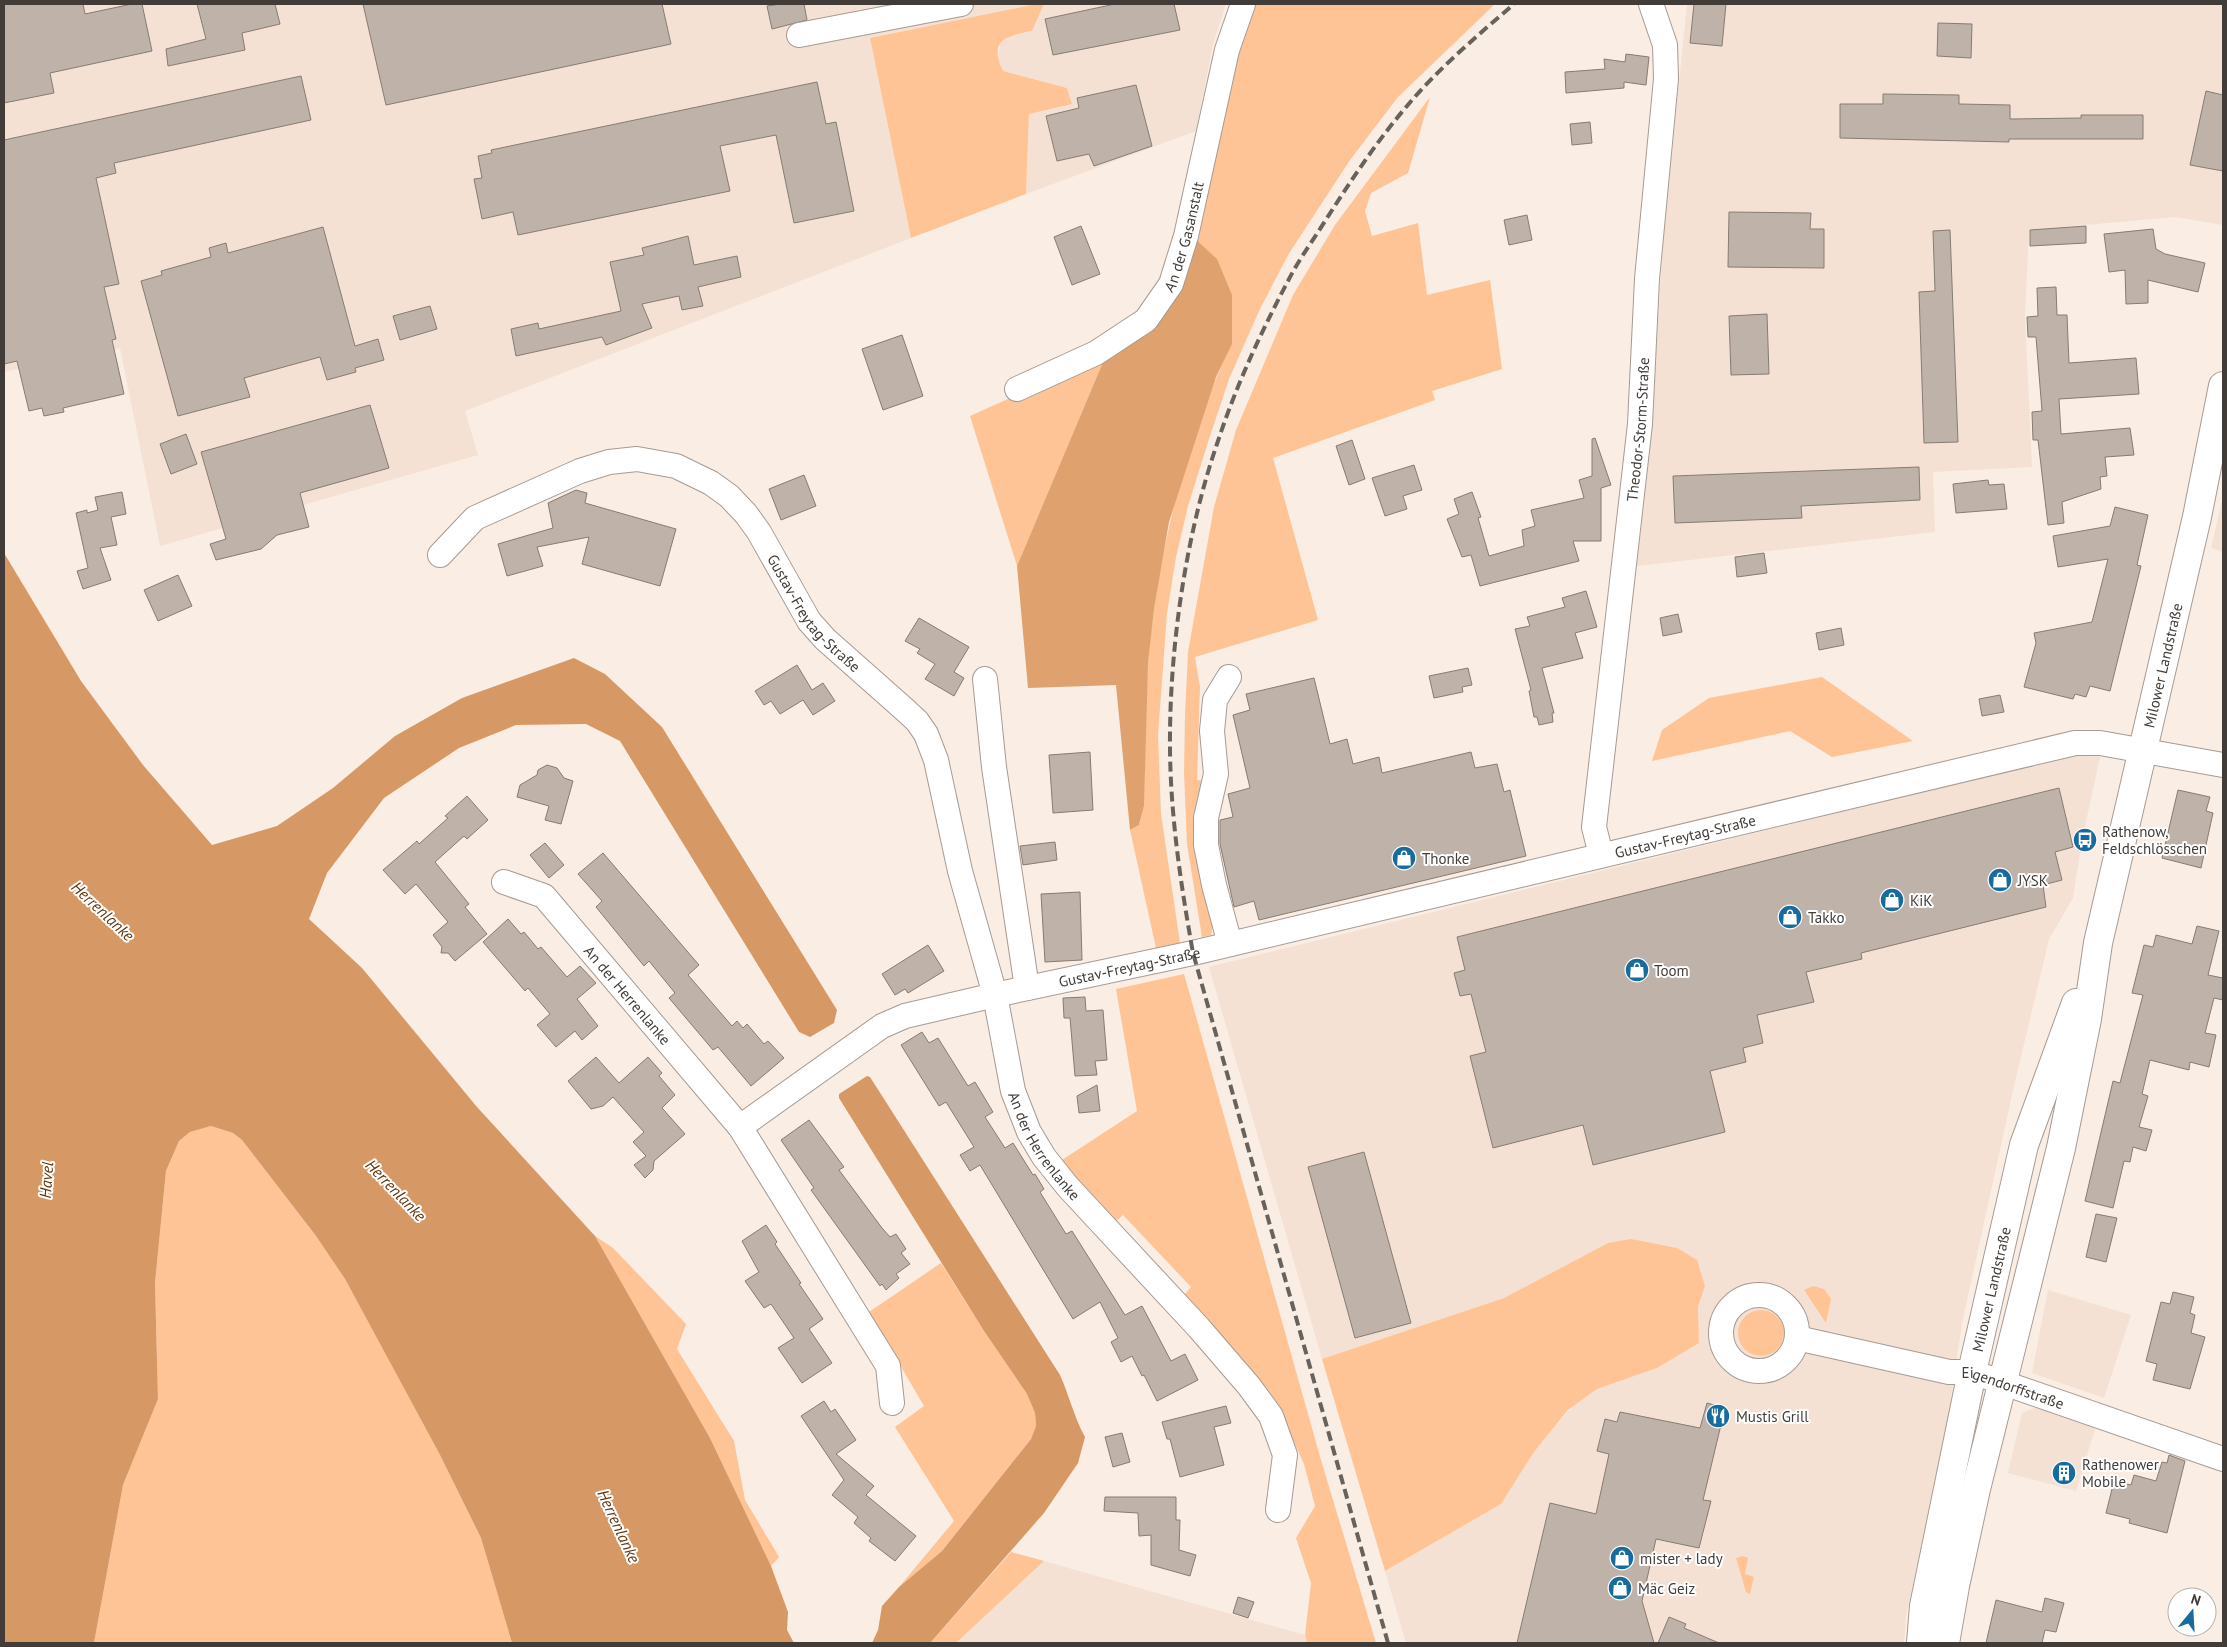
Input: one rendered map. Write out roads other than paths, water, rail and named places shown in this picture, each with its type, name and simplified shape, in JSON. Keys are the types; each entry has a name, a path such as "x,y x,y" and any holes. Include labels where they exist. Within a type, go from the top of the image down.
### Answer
{"main road":[{"name":"Milower Landstraße","path":"1945,1643 1976,1489 2061,1148 2087,1019 2098,943 2197,517 2223,386"},
{"name":"Milower Landstraße","path":"1921,1643 1924,1606 1972,1372 2024,1145 2098,943"}],"street":[{"path":"799,35 961,4"},
{"name":"An der Gasanstalt","path":"1017,389 1096,353 1146,320 1171,284 1186,236 1226,50 1243,4"},
{"name":"Theodor-Storm-Straße","path":"1601,855 1594,827 1640,424 1647,279 1666,79 1665,45 1651,4"},
{"name":"Gustav-Freytag-Straße","path":"440,555 475,518 580,471 609,462 637,459 676,466 711,482 729,496 746,514 759,532 809,621 824,639 910,715 926,734 936,760 960,871 995,995 1230,944 2074,744 2100,744 2223,766"},
{"path":"1229,677 1215,700 1212,730 1216,774 1206,818 1206,845 1214,885 1230,944"},
{"path":"984,680 994,767 1027,988"},
{"name":"An der Herrenlanke","path":"504,882 544,896 740,1127 888,1366 892,1403"},
{"path":"740,1127 882,1026 905,1016 995,995"},
{"name":"An der Herrenlanke","path":"995,995 1013,1091 1030,1132 1044,1157 1068,1187 1199,1328 1249,1386 1271,1416 1285,1455 1278,1510"},
{"name":"Eigendorffstraße","path":"1797,1338 1949,1372 1972,1372 2223,1459"}],"water":[{"path":"4,553 81,681 143,765 212,845 277,826 333,788 395,736 462,698 574,658 605,674 662,727 837,1010 834,1023 810,1037 799,1032 620,741 586,724 516,725 459,748 384,798 327,873 309,919 362,968 477,1107 595,1236 710,1438 771,1566 788,1612 787,1630 794,1643 512,1643 481,1538 440,1455 345,1279 316,1236 242,1140 233,1133 211,1126 190,1132 179,1141 166,1171 155,1283 158,1399 123,1485 94,1643 4,1643"},
{"path":"867,1076 870,1077 1060,1375 1085,1437 1078,1463 1044,1513 930,1643 872,1643 878,1630 882,1606 899,1587 942,1551 1031,1439 1036,1426 1035,1413 1027,1394 984,1331 839,1098 839,1094"}],"railway":[{"path":"1388,1643 1193,953 1173,816 1170,760 1171,696 1177,622 1189,547 1207,475 1225,420 1241,380 1278,300 1297,265 1336,203 1396,119 1445,66 1514,4"}],"place":[{"name":"Rathenow, Feldschlösschen","path":"2085,840"},
{"name":"Thonke","path":"1404,858"},
{"name":"JYSK","path":"2000,880"},
{"name":"KiK","path":"1892,900"},
{"name":"Takko","path":"1790,917"},
{"name":"Toom","path":"1637,970"},
{"name":"Mustis Grill","path":"1718,1416"},
{"name":"Rathenower Mobile","path":"2064,1473"},
{"name":"mister + lady","path":"1622,1558"},
{"name":"Mäc Geiz","path":"1620,1588"}],"water label":[{"name":"Herrenlanke","path":"103,911"},
{"name":"Havel","path":"46,1180"},
{"name":"Herrenlanke","path":"396,1190"},
{"name":"Herrenlanke","path":"619,1526"}]}
